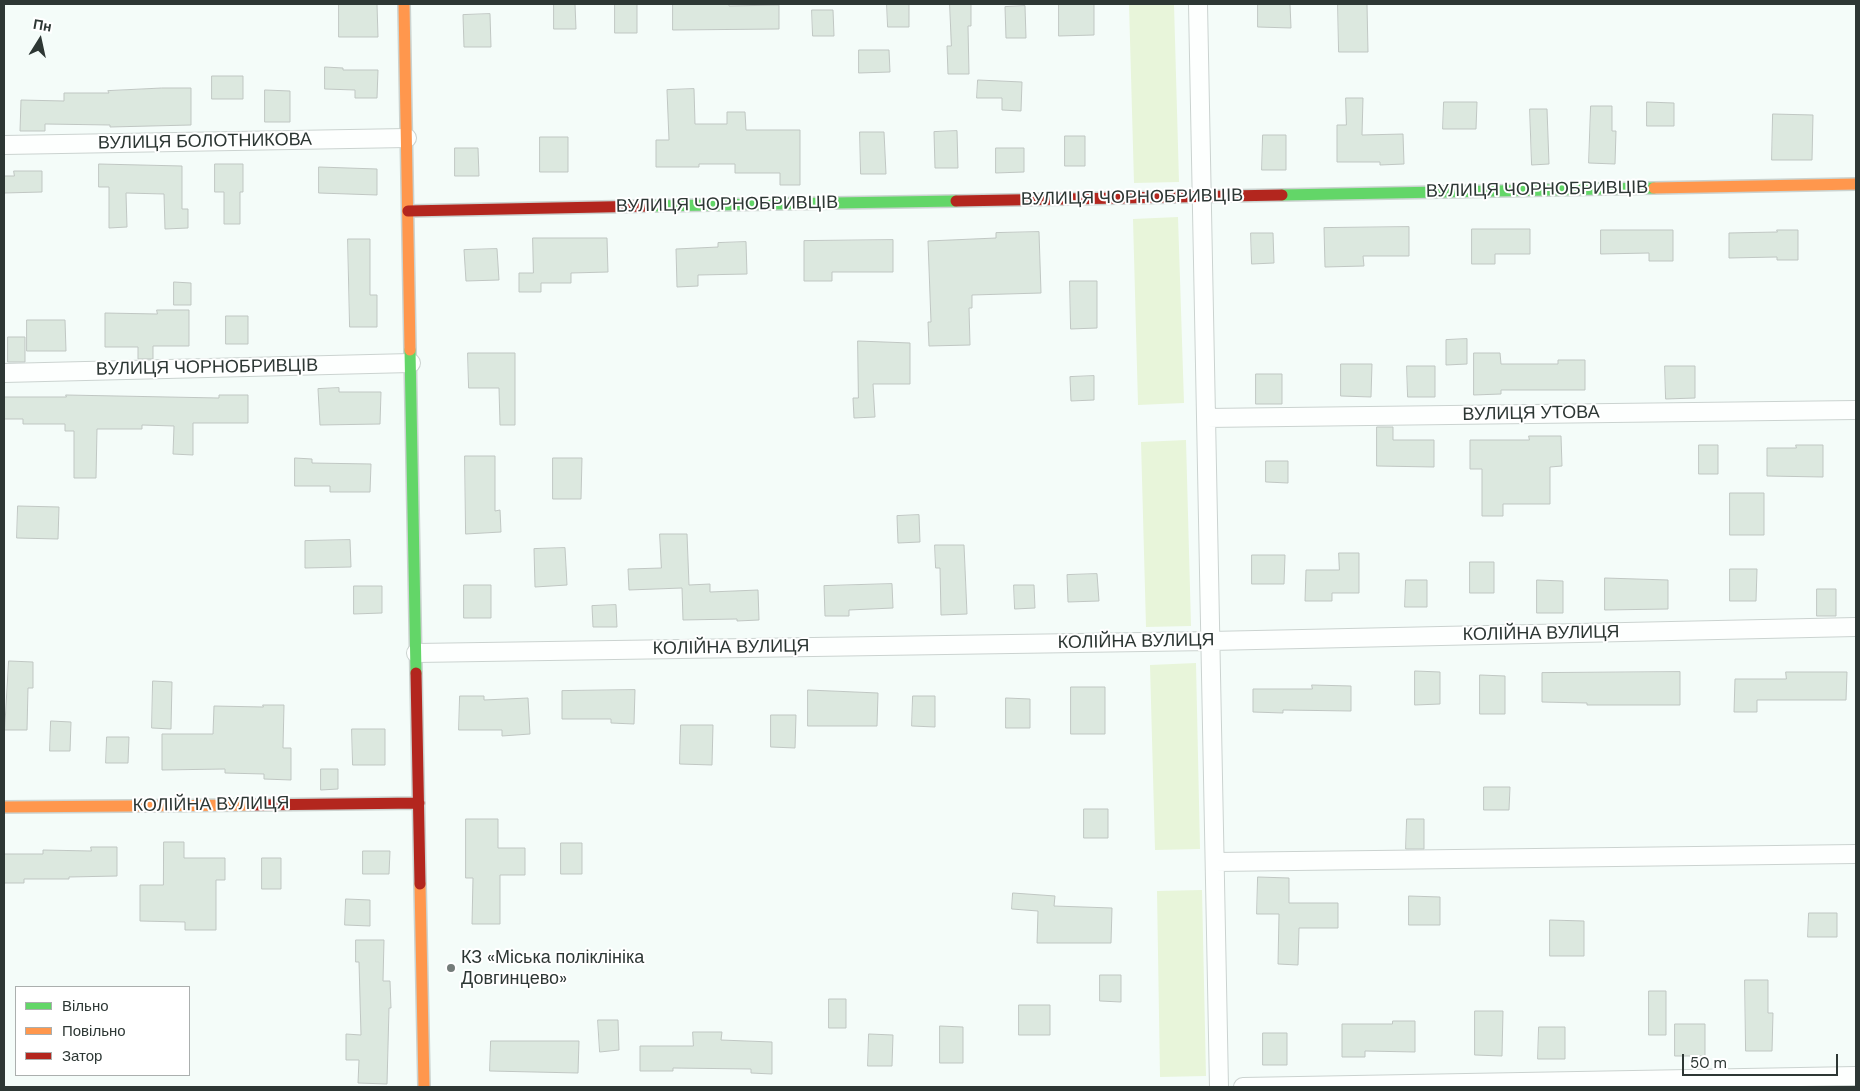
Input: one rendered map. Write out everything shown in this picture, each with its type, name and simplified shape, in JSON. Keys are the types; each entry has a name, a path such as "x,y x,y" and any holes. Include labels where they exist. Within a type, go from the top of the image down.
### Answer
{"street":[{"path":"404,4 424,1087"},
{"path":"1198,4 1219,1087"},
{"name":"ВУЛИЦЯ БОЛОТНИКОВА","path":"4,145 407,138"},
{"name":"ВУЛИЦЯ ЧОРНОБРИВЦІВ","path":"408,211 1856,184"},
{"name":"ВУЛИЦЯ ЧОРНОБРИВЦІВ","path":"4,373 411,363"},
{"name":"ВУЛИЦЯ УТОВА","path":"1206,418 1856,410"},
{"name":"КОЛІЙНА ВУЛИЦЯ","path":"416,653 1210,641 1856,627"},
{"name":"КОЛІЙНА ВУЛИЦЯ","path":"4,807 419,803"},
{"path":"1214,862 1856,854"},
{"path":"1243,1087 1856,1076"}],"green space":[{"path":"1129,4 1174,4 1179,182 1134,183"},
{"path":"1178,217 1184,403 1138,405 1133,219"},
{"path":"1186,440 1191,626 1146,627 1141,442"},
{"path":"1196,663 1200,849 1155,850 1150,665"},
{"path":"1202,890 1206,1076 1160,1077 1157,891"}],"building":[{"path":"339,4 377,4 378,37 339,37"},
{"path":"554,4 575,4 576,29 554,29"},
{"path":"615,4 637,4 637,33 615,33"},
{"path":"673,4 779,5 779,29 673,30"},
{"path":"887,4 909,4 909,27 888,27"},
{"path":"950,4 971,4 971,26 968,26 969,74 948,74 947,46 951,46"},
{"path":"1059,4 1094,4 1094,35 1059,36"},
{"path":"1258,4 1290,4 1291,28 1258,27"},
{"path":"1338,4 1367,4 1368,52 1339,52"},
{"path":"1025,6 1026,38 1006,38 1005,7"},
{"path":"812,10 833,10 834,36 813,36"},
{"path":"490,14 491,47 464,47 463,15"},
{"path":"859,50 889,50 890,72 859,73"},
{"path":"325,67 343,68 343,70 378,70 377,98 355,98 355,90 325,89"},
{"path":"212,76 243,76 243,99 212,99"},
{"path":"978,80 1022,82 1021,111 1002,110 1002,98 977,98"},
{"path":"191,88 191,125 110,127 110,125 45,124 45,131 20,131 21,100 64,101 64,93 109,93 108,91"},
{"path":"694,89 695,124 727,124 727,112 745,112 746,130 800,130 800,185 780,185 780,173 735,173 735,164 699,164 699,167 656,167 656,140 669,140 667,90"},
{"path":"265,90 290,91 290,122 265,122"},
{"path":"1346,98 1363,98 1362,135 1403,134 1404,164 1380,165 1380,162 1337,162 1337,125 1346,125"},
{"path":"1444,102 1477,102 1476,129 1443,129"},
{"path":"1647,102 1674,103 1674,126 1647,126"},
{"path":"1591,106 1612,106 1612,131 1616,131 1615,164 1589,163"},
{"path":"1530,109 1547,109 1549,164 1532,165"},
{"path":"1773,114 1813,115 1812,160 1772,160"},
{"path":"957,131 958,168 935,168 934,132"},
{"path":"860,132 884,132 886,174 861,174"},
{"path":"1263,135 1286,135 1286,170 1262,170"},
{"path":"1065,136 1085,136 1085,166 1065,166"},
{"path":"540,137 568,137 568,172 540,172"},
{"path":"455,148 478,148 479,176 455,176"},
{"path":"996,148 1024,148 1024,172 996,173"},
{"path":"99,164 182,166 182,209 188,209 188,228 165,229 164,194 126,193 127,227 109,228 109,187 99,187"},
{"path":"215,164 243,164 243,192 240,192 240,224 224,224 224,192 215,192"},
{"path":"319,167 377,169 377,195 319,193"},
{"path":"14,171 42,171 42,192 4,193 4,176 14,176"},
{"path":"1409,227 1409,256 1363,256 1364,266 1325,267 1324,228"},
{"path":"1472,229 1530,229 1530,254 1495,254 1495,264 1472,264"},
{"path":"1601,230 1673,230 1673,261 1649,261 1649,253 1601,254"},
{"path":"1777,230 1798,230 1798,260 1777,260 1777,257 1729,258 1729,233 1777,232"},
{"path":"1039,232 1041,293 972,295 972,308 969,308 970,345 929,346 928,322 931,322 928,241 996,238 996,233"},
{"path":"1251,233 1273,233 1274,263 1252,264"},
{"path":"533,238 607,238 608,272 571,273 571,283 541,283 541,292 519,292 519,273 533,273"},
{"path":"348,239 370,239 370,295 377,295 377,327 350,327"},
{"path":"893,240 893,272 832,272 832,281 804,281 804,241"},
{"path":"746,242 747,274 698,275 698,286 677,287 676,249 718,247 718,243"},
{"path":"497,249 499,280 466,281 464,250"},
{"path":"1070,281 1097,281 1097,328 1071,329"},
{"path":"174,282 191,283 191,305 174,305"},
{"path":"157,310 189,310 189,346 153,346 153,359 138,359 138,347 105,347 105,313 157,314"},
{"path":"226,316 248,316 248,344 226,344"},
{"path":"27,320 65,320 66,351 27,351"},
{"path":"8,337 25,337 25,362 8,362"},
{"path":"1467,339 1467,364 1446,365 1446,340"},
{"path":"858,341 910,343 910,384 873,384 875,417 854,418 853,398 858,398"},
{"path":"468,353 515,353 515,425 500,425 499,388 469,388"},
{"path":"1474,353 1500,353 1501,364 1558,364 1558,360 1585,360 1585,390 1501,390 1501,394 1474,395"},
{"path":"1341,364 1372,364 1371,397 1341,396"},
{"path":"1407,366 1435,366 1435,397 1408,397"},
{"path":"1665,366 1695,366 1695,398 1666,399"},
{"path":"1256,374 1282,374 1282,404 1256,404"},
{"path":"1094,376 1094,400 1071,401 1070,377"},
{"path":"339,388 339,392 381,392 380,424 320,425 318,389"},
{"path":"66,395 219,398 219,395 248,395 248,423 193,423 193,455 173,454 174,426 142,425 142,429 97,429 96,478 74,478 74,431 65,431 65,424 23,424 23,419 4,419 4,397 66,397"},
{"path":"1377,427 1393,427 1393,440 1434,440 1434,467 1377,466"},
{"path":"1529,436 1561,436 1562,466 1550,467 1550,504 1503,504 1503,516 1482,516 1482,469 1470,469 1470,440 1529,440"},
{"path":"1699,445 1718,445 1718,474 1699,474"},
{"path":"1796,445 1823,445 1823,477 1767,476 1767,448 1796,448"},
{"path":"465,456 495,456 495,511 500,510 501,532 466,534"},
{"path":"295,458 312,459 312,463 371,464 370,492 330,492 330,486 295,486"},
{"path":"553,458 582,458 581,499 553,499"},
{"path":"1266,461 1288,461 1288,483 1266,482"},
{"path":"1730,493 1764,493 1764,535 1730,535"},
{"path":"18,506 59,507 58,539 17,538"},
{"path":"919,515 920,542 898,543 897,516"},
{"path":"660,534 687,534 689,585 710,584 710,592 758,590 759,620 683,620 682,588 629,590 628,569 661,568"},
{"path":"350,540 351,567 305,568 305,541"},
{"path":"935,545 964,545 967,614 941,615 940,568 936,568"},
{"path":"565,548 567,585 535,587 534,549"},
{"path":"1339,553 1359,553 1359,593 1332,593 1332,601 1305,601 1306,570 1339,570"},
{"path":"1252,555 1285,555 1284,584 1252,584"},
{"path":"1470,562 1494,562 1494,593 1470,593"},
{"path":"1730,569 1757,569 1756,601 1730,601"},
{"path":"1097,574 1099,601 1068,602 1067,575"},
{"path":"1605,578 1668,580 1668,609 1605,610"},
{"path":"1406,580 1427,580 1427,607 1405,607"},
{"path":"1537,580 1563,581 1563,613 1537,613"},
{"path":"892,584 893,608 849,610 849,616 825,616 824,586"},
{"path":"464,585 491,585 491,618 464,618"},
{"path":"1014,585 1034,585 1035,608 1015,609"},
{"path":"354,586 382,586 382,613 354,614"},
{"path":"1817,589 1836,589 1836,616 1817,616"},
{"path":"616,605 617,627 593,627 592,606"},
{"path":"9,661 33,662 33,688 28,688 27,730 5,730"},
{"path":"1415,671 1440,672 1440,704 1415,705"},
{"path":"1680,672 1680,705 1587,705 1587,703 1542,702 1542,673"},
{"path":"1786,672 1847,672 1846,700 1757,700 1757,712 1734,712 1735,679 1786,679"},
{"path":"1480,675 1505,676 1505,714 1480,714"},
{"path":"153,681 172,682 171,729 152,728"},
{"path":"1312,685 1351,686 1351,711 1283,710 1283,713 1253,712 1253,689 1312,689"},
{"path":"1071,687 1105,687 1105,734 1071,734"},
{"path":"635,690 634,724 611,723 611,719 562,719 562,691"},
{"path":"808,690 878,693 877,726 808,726"},
{"path":"460,696 484,696 484,700 528,698 530,734 502,736 502,730 459,730"},
{"path":"913,696 935,696 935,727 912,726"},
{"path":"1006,698 1030,699 1030,728 1006,728"},
{"path":"263,705 284,705 283,748 291,748 291,780 264,779 264,774 225,773 225,769 162,770 162,734 213,734 214,706 263,707"},
{"path":"771,715 796,715 795,748 771,747"},
{"path":"51,721 71,722 70,751 50,751"},
{"path":"681,725 713,725 712,765 680,764"},
{"path":"352,729 385,729 385,765 353,765"},
{"path":"107,737 129,737 128,763 106,763"},
{"path":"321,769 338,769 338,789 321,790"},
{"path":"1484,787 1510,787 1509,810 1484,810"},
{"path":"1084,809 1108,809 1108,838 1084,838"},
{"path":"466,819 498,819 498,848 525,848 525,875 500,875 500,924 472,924 473,878 466,878"},
{"path":"1407,819 1424,819 1424,849 1406,849"},
{"path":"164,842 184,842 184,858 225,858 225,880 216,880 216,930 185,930 185,922 140,921 140,885 163,885"},
{"path":"561,843 582,843 582,874 561,874"},
{"path":"91,847 117,847 117,876 24,879 24,883 4,883 4,854 43,854 43,850 91,851"},
{"path":"363,851 390,851 389,874 363,874"},
{"path":"262,858 281,858 281,889 262,889"},
{"path":"1258,877 1289,878 1289,903 1338,903 1338,928 1299,928 1298,965 1278,964 1279,914 1257,914"},
{"path":"1013,893 1055,896 1054,906 1112,908 1111,943 1037,943 1038,911 1012,909"},
{"path":"1409,896 1440,897 1440,925 1409,925"},
{"path":"346,899 370,900 370,926 345,925"},
{"path":"1809,913 1837,913 1837,937 1808,937"},
{"path":"1550,920 1584,921 1584,956 1550,956"},
{"path":"356,940 384,940 383,981 390,981 391,1008 389,1008 387,1084 358,1083 359,1060 346,1060 346,1034 361,1035 359,962 356,962"},
{"path":"1100,975 1121,975 1121,1002 1100,1001"},
{"path":"1745,980 1768,980 1768,1013 1773,1013 1772,1051 1746,1051"},
{"path":"1649,991 1666,991 1666,1035 1649,1035"},
{"path":"829,999 846,999 846,1028 829,1028"},
{"path":"1019,1005 1050,1005 1050,1035 1019,1035"},
{"path":"1475,1011 1503,1011 1502,1056 1475,1055"},
{"path":"598,1020 618,1020 619,1050 600,1052"},
{"path":"1393,1021 1415,1021 1415,1052 1365,1051 1365,1057 1342,1057 1342,1024 1392,1024"},
{"path":"1675,1024 1705,1024 1705,1056 1675,1056"},
{"path":"940,1026 963,1027 963,1063 940,1063"},
{"path":"1539,1027 1565,1027 1565,1059 1538,1059"},
{"path":"693,1032 722,1032 721,1040 772,1042 772,1074 751,1073 751,1069 673,1068 673,1071 640,1071 640,1046 693,1046"},
{"path":"1263,1033 1287,1033 1287,1065 1263,1065"},
{"path":"869,1034 893,1035 892,1066 868,1066"},
{"path":"491,1041 579,1041 578,1073 490,1071"}],"traffic: fast":[{"path":"1282,195 1654,188"},
{"path":"650,206 956,201"},
{"path":"410,350 416,673"}],"traffic: slow":[{"path":"404,4 410,350"},
{"path":"1654,188 1856,184"},
{"path":"4,807 252,805"},
{"path":"420,884 424,1087"}],"traffic: jam":[{"path":"956,201 1282,195"},
{"path":"408,211 650,206"},
{"path":"416,673 420,884"},
{"path":"252,805 419,803"}],"place":[{"name":"КЗ «Міська поліклініка Довгинцево»","path":"451,968"}]}
